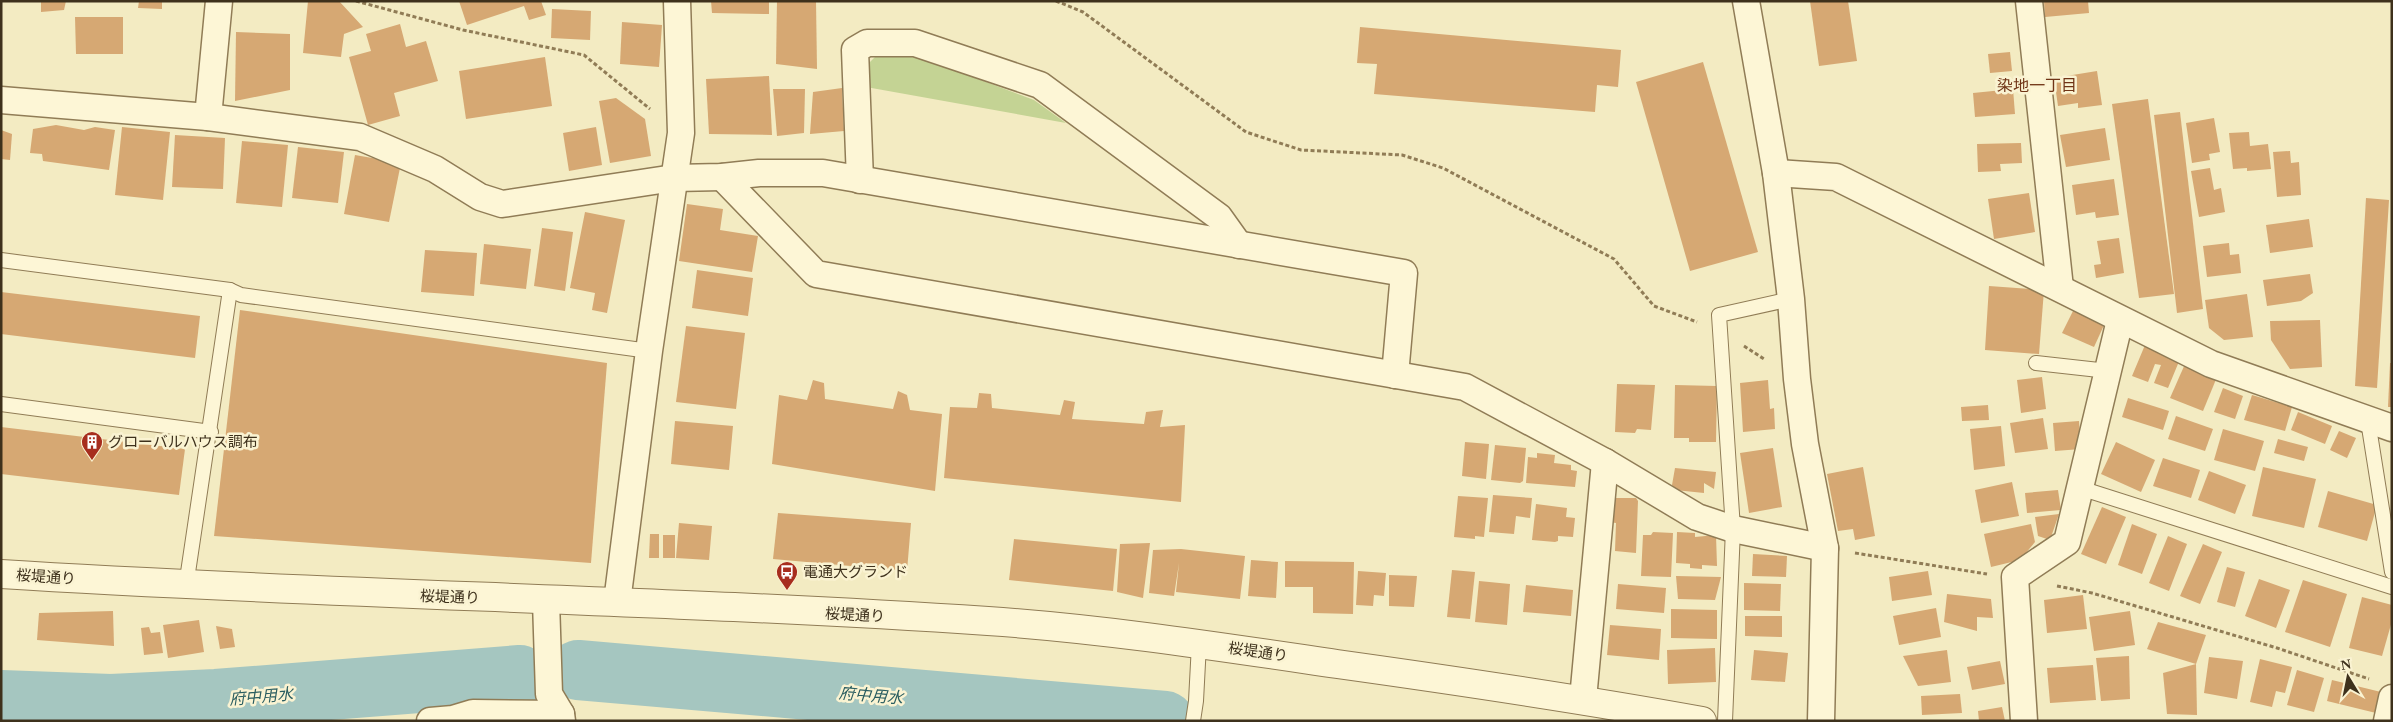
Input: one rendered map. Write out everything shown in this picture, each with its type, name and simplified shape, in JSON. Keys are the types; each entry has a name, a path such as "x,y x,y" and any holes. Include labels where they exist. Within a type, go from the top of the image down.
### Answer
{"street":[{"path":"208,117 219,1"},
{"path":"617,602 649,351 681,133 677,1"},
{"path":"1746,1 1776,173 1791,299 1797,379 1805,444 1824,548 1821,721"},
{"path":"2029,1 2060,288"},
{"path":"860,180 855,50 866,44 915,43 1040,86 1219,217 1239,245"},
{"path":"1,100 208,117 360,137 435,169 480,197 502,204 674,178 823,173 1404,273 1395,375"},
{"path":"1776,173 1836,177 2060,288 2120,320 2212,364 2380,424"},
{"path":"722,177 816,274 1465,387 1605,462 1697,517 1733,529 1824,548"},
{"path":"2024,721 2015,577 2067,542 2120,320"},
{"path":"1583,699 1605,462"},
{"name":"桜堤通り","path":"1,574 186,586 546,601 617,602 991,622 1199,644 1583,699 1702,721"},
{"path":"546,601 549,694 562,717"},
{"path":"2383,689 2387,721"},
{"path":"436,720 473,714 562,717"}],"lane":[{"path":"1,260 230,290 241,295 649,351"},
{"path":"186,586 211,432 230,290"},
{"path":"1725,721 1733,529 1719,315 1791,299"},
{"path":"2036,363 2108,371"},
{"path":"1,404 211,432"},
{"path":"2380,424 2392,572"},
{"path":"2080,488 2392,588"},
{"path":"1193,721 1196,702 1199,644"}],"path":[{"path":"356,1 463,30 584,55 681,133"},
{"path":"1056,1 1083,12 1246,132 1301,150 1402,155 1443,168 1614,259 1654,306 1720,331 1797,379"},
{"path":"1824,548 2015,577 2092,593 2277,648 2383,689"}],"green space":[{"path":"917,56 1034,100 1066,123 866,87 866,66 875,57"}],"building":[{"path":"41,1 66,1 64,10 41,12"},
{"path":"139,1 162,1 162,9 138,8"},
{"path":"308,1 339,1 363,27 344,34 341,57 303,53"},
{"path":"459,1 541,1 546,15 529,20 524,6 467,25"},
{"path":"711,1 769,1 769,14 712,13"},
{"path":"777,1 816,1 817,69 776,64"},
{"path":"1810,1 1848,1 1857,61 1819,66"},
{"path":"2044,1 2088,1 2089,13 2045,17"},
{"path":"552,9 591,11 590,40 551,38"},
{"path":"75,17 123,17 123,54 76,54"},
{"path":"622,22 662,25 659,67 620,64"},
{"path":"400,24 406,47 426,41 438,81 394,93 400,116 368,125 349,57 371,51 366,34"},
{"path":"1360,27 1621,50 1618,87 1597,85 1595,112 1374,94 1377,64 1357,63"},
{"path":"236,32 290,34 290,90 235,101"},
{"path":"2010,52 2012,71 1990,73 1988,54"},
{"path":"545,57 552,106 466,119 459,71"},
{"path":"1703,62 1758,252 1690,271 1636,82"},
{"path":"2097,71 2102,105 2078,108 2078,103 2058,106 2054,78"},
{"path":"769,76 772,135 709,134 706,79"},
{"path":"842,88 844,131 810,134 813,92"},
{"path":"773,89 805,89 804,133 777,136"},
{"path":"2013,89 2015,114 1975,117 1973,93"},
{"path":"616,98 645,119 651,156 610,163 599,101"},
{"path":"2148,99 2174,294 2139,298 2112,104"},
{"path":"2180,112 2203,309 2177,313 2154,115"},
{"path":"2214,118 2220,152 2209,154 2210,160 2192,163 2186,123"},
{"path":"56,125 84,130 95,127 115,130 109,170 43,161 42,154 30,153 33,129"},
{"path":"122,127 170,132 163,200 115,195"},
{"path":"596,127 602,165 569,171 563,133"},
{"path":"2105,128 2110,160 2066,167 2060,135"},
{"path":"1,130 12,134 10,160 1,159"},
{"path":"2249,132 2250,146 2268,144 2271,169 2247,171 2247,168 2233,169 2229,133"},
{"path":"175,135 225,138 223,189 172,187"},
{"path":"242,141 288,145 282,207 236,203"},
{"path":"2021,143 2022,163 2000,164 2001,171 1978,172 1977,144"},
{"path":"298,147 344,152 338,203 292,198"},
{"path":"2290,151 2291,163 2299,162 2301,195 2277,197 2273,152"},
{"path":"355,155 401,163 389,222 344,214"},
{"path":"2210,168 2214,190 2221,188 2225,212 2199,217 2191,171"},
{"path":"2114,179 2119,215 2096,218 2095,212 2076,215 2072,185"},
{"path":"2029,193 2035,232 1994,239 1988,199"},
{"path":"2366,198 2389,200 2377,388 2355,386"},
{"path":"687,204 723,209 720,230 758,236 752,272 679,261"},
{"path":"585,212 625,220 607,313 592,310 595,293 570,288"},
{"path":"2309,219 2313,247 2270,253 2266,225"},
{"path":"542,228 573,232 565,291 534,286"},
{"path":"2119,238 2124,273 2096,278 2094,265 2101,264 2097,241"},
{"path":"2229,243 2230,255 2239,254 2241,273 2207,277 2203,246"},
{"path":"484,244 531,249 526,289 480,284"},
{"path":"425,250 477,253 474,296 421,292"},
{"path":"697,270 753,278 748,316 692,308"},
{"path":"2310,274 2313,293 2301,301 2267,306 2263,280"},
{"path":"1989,286 2044,290 2039,354 1985,350"},
{"path":"1,292 200,316 195,358 1,334"},
{"path":"2247,294 2253,337 2224,340 2209,328 2205,300"},
{"path":"2074,309 2105,323 2094,347 2062,333"},
{"path":"240,310 607,363 591,563 214,536"},
{"path":"2320,320 2322,367 2290,369 2271,340 2270,321"},
{"path":"686,326 745,333 736,409 676,402"},
{"path":"2145,345 2180,359 2168,388 2154,383 2161,365 2155,364 2148,382 2132,376"},
{"path":"2390,363 2392,363 2392,407 2388,407"},
{"path":"2185,364 2217,377 2203,411 2170,398"},
{"path":"2042,377 2046,409 2021,413 2017,380"},
{"path":"813,380 824,383 825,399 893,409 898,391 907,395 910,410 942,414 935,491 772,464 779,395 807,400"},
{"path":"1768,380 1770,409 1774,408 1775,429 1743,432 1740,383"},
{"path":"1617,384 1655,385 1651,430 1637,429 1635,433 1615,432"},
{"path":"1675,385 1717,386 1716,442 1689,442 1689,438 1674,438"},
{"path":"2223,388 2243,396 2235,419 2214,412"},
{"path":"979,393 991,394 992,408 1060,415 1064,400 1075,402 1072,419 1144,424 1146,412 1163,410 1160,427 1185,425 1181,502 944,478 950,407 977,408"},
{"path":"2252,395 2292,407 2285,431 2244,420"},
{"path":"2128,398 2169,411 2163,430 2122,417"},
{"path":"1988,405 1989,420 1962,421 1961,407"},
{"path":"2298,412 2332,426 2325,444 2291,430"},
{"path":"2176,416 2213,429 2205,451 2168,439"},
{"path":"2043,418 2048,449 2015,453 2010,423"},
{"path":"675,421 733,426 729,470 671,464"},
{"path":"2079,421 2081,449 2055,451 2053,423"},
{"path":"2001,426 2005,466 1974,470 1970,429"},
{"name":"グローバルハウス調布","path":"1,427 185,449 179,495 1,474"},
{"path":"2223,429 2264,441 2255,471 2214,460"},
{"path":"2339,431 2356,438 2347,458 2330,450"},
{"path":"2278,439 2308,447 2304,461 2274,453"},
{"path":"1465,442 1489,444 1486,479 1462,476"},
{"path":"2116,442 2155,460 2141,492 2101,474"},
{"path":"1495,445 1526,448 1523,481 1520,483 1491,480"},
{"path":"1773,448 1782,507 1749,513 1740,453"},
{"path":"1537,453 1555,455 1554,463 1571,465 1571,470 1577,471 1575,487 1526,483 1528,457 1537,458"},
{"path":"2163,458 2200,470 2191,498 2153,486"},
{"path":"1863,467 1875,536 1855,540 1853,529 1838,531 1827,474"},
{"path":"2263,467 2316,479 2304,528 2252,516"},
{"path":"1675,468 1716,472 1714,489 1704,483 1704,493 1675,490 1672,485"},
{"path":"2209,471 2246,485 2235,514 2198,500"},
{"path":"2012,482 2019,516 1981,523 1975,490"},
{"path":"2058,490 2061,510 2027,513 2025,493"},
{"path":"2328,491 2377,505 2367,541 2318,527"},
{"path":"1493,495 1532,498 1530,518 1516,516 1514,534 1489,532"},
{"path":"1458,496 1488,498 1484,537 1475,536 1475,539 1454,537"},
{"path":"1613,498 1636,498 1638,501 1636,553 1615,551 1616,523 1609,522"},
{"path":"1536,504 1567,508 1566,517 1575,518 1573,537 1558,536 1558,541 1555,542 1532,540"},
{"path":"2102,507 2126,517 2106,564 2081,554"},
{"path":"778,513 911,523 907,571 773,559"},
{"path":"2059,514 2050,540 2038,536 2035,517"},
{"path":"679,523 712,526 709,560 676,558"},
{"path":"2031,524 2035,542 2020,560 1991,567 1984,534"},
{"path":"2132,524 2157,534 2142,574 2118,565"},
{"path":"1653,532 1673,533 1671,577 1641,576 1643,535 1651,535"},
{"path":"1677,532 1695,533 1695,537 1716,535 1717,566 1702,565 1702,569 1690,568 1690,564 1676,563"},
{"path":"650,534 659,534 659,558 649,558"},
{"path":"663,535 675,535 675,558 663,558"},
{"path":"2168,536 2187,544 2169,591 2149,583"},
{"path":"1014,539 1117,549 1113,591 1009,580"},
{"path":"1150,543 1143,598 1117,592 1120,544"},
{"path":"2203,544 2222,552 2200,604 2180,596"},
{"path":"1181,549 1245,556 1240,599 1176,592 1179,563 1174,596 1149,593 1153,550"},
{"path":"1753,554 1787,556 1786,577 1752,576"},
{"path":"1251,560 1278,562 1276,598 1248,596"},
{"path":"1285,561 1354,562 1353,614 1313,613 1313,587 1285,587"},
{"path":"2227,567 2245,572 2235,607 2217,602"},
{"path":"1452,570 1475,572 1470,619 1447,617"},
{"path":"1358,571 1386,573 1384,596 1374,595 1373,606 1356,605"},
{"path":"1928,571 1932,595 1892,601 1889,577"},
{"path":"1389,575 1417,576 1414,607 1389,606"},
{"path":"1676,576 1721,577 1715,600 1678,599"},
{"path":"2259,579 2290,590 2276,628 2245,616"},
{"path":"2303,580 2347,594 2330,647 2285,632"},
{"path":"1479,581 1510,584 1507,625 1475,622"},
{"path":"1744,583 1781,584 1780,611 1744,610"},
{"path":"1618,584 1666,588 1664,613 1616,609"},
{"path":"1526,585 1573,590 1571,616 1523,612"},
{"path":"1947,594 1991,599 1993,618 1977,617 1977,631 1944,622"},
{"path":"2083,595 2087,629 2047,633 2044,600"},
{"path":"2362,597 2392,605 2392,621 2382,656 2349,648"},
{"path":"1936,608 1941,637 1899,645 1893,616"},
{"path":"1671,609 1717,610 1717,639 1671,638"},
{"path":"113,611 114,646 37,640 39,613"},
{"path":"2130,611 2135,645 2094,651 2089,617"},
{"path":"1745,616 1782,616 1782,637 1745,636"},
{"path":"199,620 204,652 168,658 163,625"},
{"path":"2158,622 2206,635 2196,664 2147,649"},
{"path":"1610,625 1661,629 1659,660 1607,655"},
{"path":"216,626 232,629 235,647 220,649"},
{"path":"149,627 151,633 160,632 163,653 144,655 141,628"},
{"path":"1715,648 1716,682 1668,684 1667,650"},
{"path":"1754,650 1788,653 1785,682 1751,680"},
{"path":"1947,650 1951,682 1918,686 1903,656"},
{"path":"2129,656 2130,699 2101,701 2096,658"},
{"path":"2209,657 2243,661 2237,699 2204,693"},
{"path":"2260,659 2292,667 2285,693 2276,691 2272,707 2250,702"},
{"path":"2000,661 2005,684 1972,690 1967,667"},
{"path":"2196,664 2197,715 2167,714 2163,673"},
{"path":"2093,665 2096,700 2050,703 2047,668"},
{"path":"2297,670 2324,678 2314,712 2287,705"},
{"path":"2332,680 2381,692 2376,713 2327,701"},
{"path":"1960,694 1962,713 1922,715 1921,696"},
{"path":"2002,707 2005,721 1979,721 1978,711"}],"waterway":[{"name":"府中用水","path":"578,670 1165,721"},
{"name":"府中用水","path":"1,700 111,704 216,699 520,675"}],"place":[{"name":"グローバルハウス調布","path":"92,461"},
{"name":"電通大グランド","path":"787,591"}],"district":[{"name":"染地一丁目","path":"2037,85"}]}
